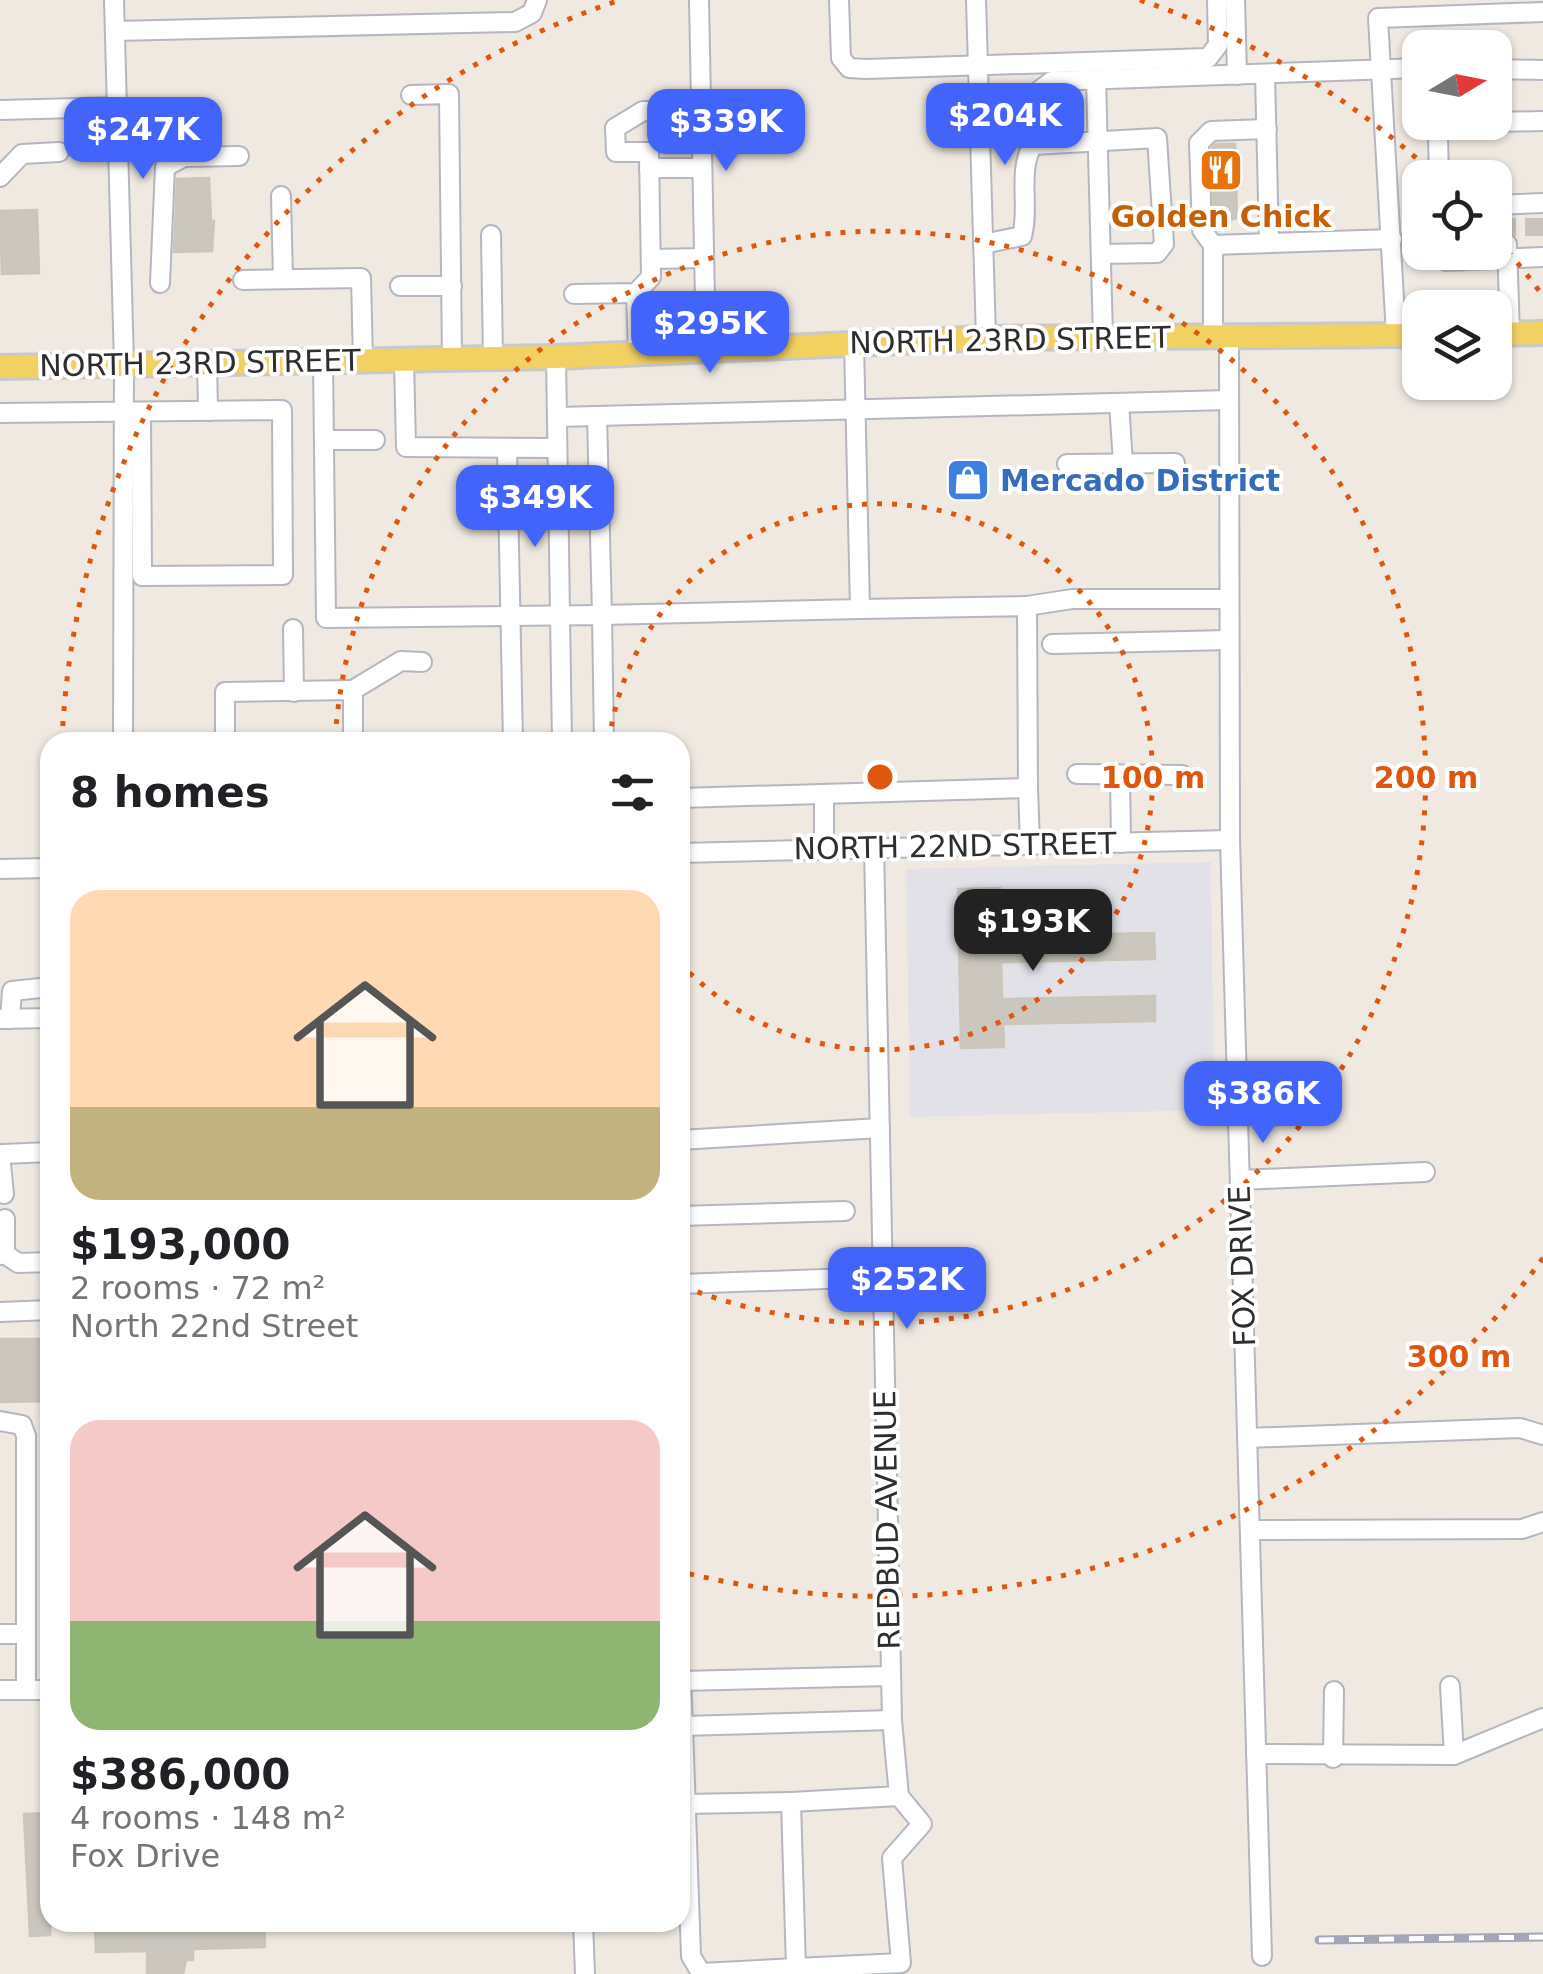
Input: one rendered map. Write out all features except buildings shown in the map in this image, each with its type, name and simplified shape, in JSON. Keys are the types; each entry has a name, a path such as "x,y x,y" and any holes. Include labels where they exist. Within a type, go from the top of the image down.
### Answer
{"main road":[{"path":"1512,334 1543,333"},
{"name":"NORTH 23RD STREET","path":"0,367 556,357 986,338 1402,335"}],"street":[{"path":"0,413 132,412 282,410 283,575 142,576 132,412 124,364 114,0"},
{"path":"115,32 516,22 532,13 537,0"},
{"path":"699,0 706,350"},
{"path":"839,0 841,58 849,68 1208,58 1218,45 1217,0"},
{"path":"976,0 986,338"},
{"path":"1235,0 1237,75"},
{"path":"1402,299 1392,239 1378,18 1508,6 1543,12"},
{"path":"979,105 1021,104 1052,81 1402,68"},
{"path":"1512,69 1543,70"},
{"path":"1265,74 1269,243"},
{"path":"1096,79 1103,337"},
{"path":"410,95 450,94 452,359"},
{"path":"0,110 117,107"},
{"path":"638,353 636,293 651,277 649,152 616,152 615,128 643,112 701,112"},
{"path":"1512,122 1543,121"},
{"name":"FOX DRIVE","path":"1262,1956 1230,840 1228,400 1213,246 1200,222 1199,143 1211,132 1266,130"},
{"path":"983,244 1022,236 1028,216 1026,156 1033,145 1098,138 1157,138 1164,244 1157,252 1101,254"},
{"path":"0,177 22,154 60,152"},
{"path":"160,283 165,167 184,157 239,156"},
{"path":"649,168 702,168"},
{"path":"281,196 283,279"},
{"path":"491,236 493,358"},
{"path":"1213,246 1392,239"},
{"path":"1512,251 1537,253"},
{"path":"651,259 704,258"},
{"path":"243,280 361,278 363,360"},
{"path":"400,286 452,286"},
{"path":"574,294 636,293"},
{"path":"854,344 860,609"},
{"path":"556,357 562,732"},
{"path":"404,360 406,447 557,448"},
{"path":"323,361 326,618 1027,606 1072,599 1229,599"},
{"path":"207,363 208,411"},
{"path":"557,417 1228,400"},
{"path":"1119,403 1123,463"},
{"path":"124,732 132,412"},
{"path":"597,416 604,732"},
{"path":"324,440 374,440"},
{"path":"507,448 513,732"},
{"path":"1068,464 1176,463"},
{"path":"1027,606 1030,844"},
{"path":"293,629 294,692"},
{"path":"1052,644 1229,640"},
{"path":"225,732 225,692 353,690 401,661 422,662"},
{"path":"353,690 354,732"},
{"path":"1077,774 1182,775"},
{"path":"1120,774 1121,842"},
{"path":"690,798 1028,788"},
{"path":"824,794 824,850"},
{"name":"NORTH 22ND STREET","path":"690,853 1230,840"},
{"name":"REDBUD AVENUE","path":"874,848 890,1676 899,1796"},
{"path":"0,869 40,868"},
{"path":"40,988 12,991 5,1019 40,1018"},
{"path":"690,1139 880,1128"},
{"path":"4,1194 1,1154 40,1152"},
{"path":"1240,1180 1425,1172"},
{"path":"690,1216 844,1211"},
{"path":"4,1219 2,1254 18,1263 40,1262"},
{"path":"690,1284 882,1277"},
{"path":"0,1312 40,1310"},
{"path":"0,1421 22,1425 26,1436 26,1690"},
{"path":"1247,1438 1520,1428 1543,1436"},
{"path":"1250,1530 1522,1529 1543,1522"},
{"path":"0,1634 26,1634"},
{"path":"690,1680 890,1676"},
{"path":"1450,1686 1454,1755"},
{"path":"0,1690 40,1690"},
{"path":"1333,1758 1334,1692"},
{"path":"1256,1754 1333,1758 1454,1755 1543,1718"},
{"path":"690,1726 892,1720"},
{"path":"690,1804 899,1796 922,1824 892,1858 901,1963 702,1973 691,1956 690,1932"},
{"path":"792,1802 796,1968"},
{"path":"583,1932 585,1974"}],"shaded area":[{"path":"1211,862 1214,1110 910,1117 906,869"}],"tunnel":[{"path":"1534,218 1534,244"}],"railway":[{"path":"1319,1940 1543,1937"}],"place":[{"name":"Golden Chick","path":"1221,170"},
{"name":"Mercado District","path":"968,480"}]}
